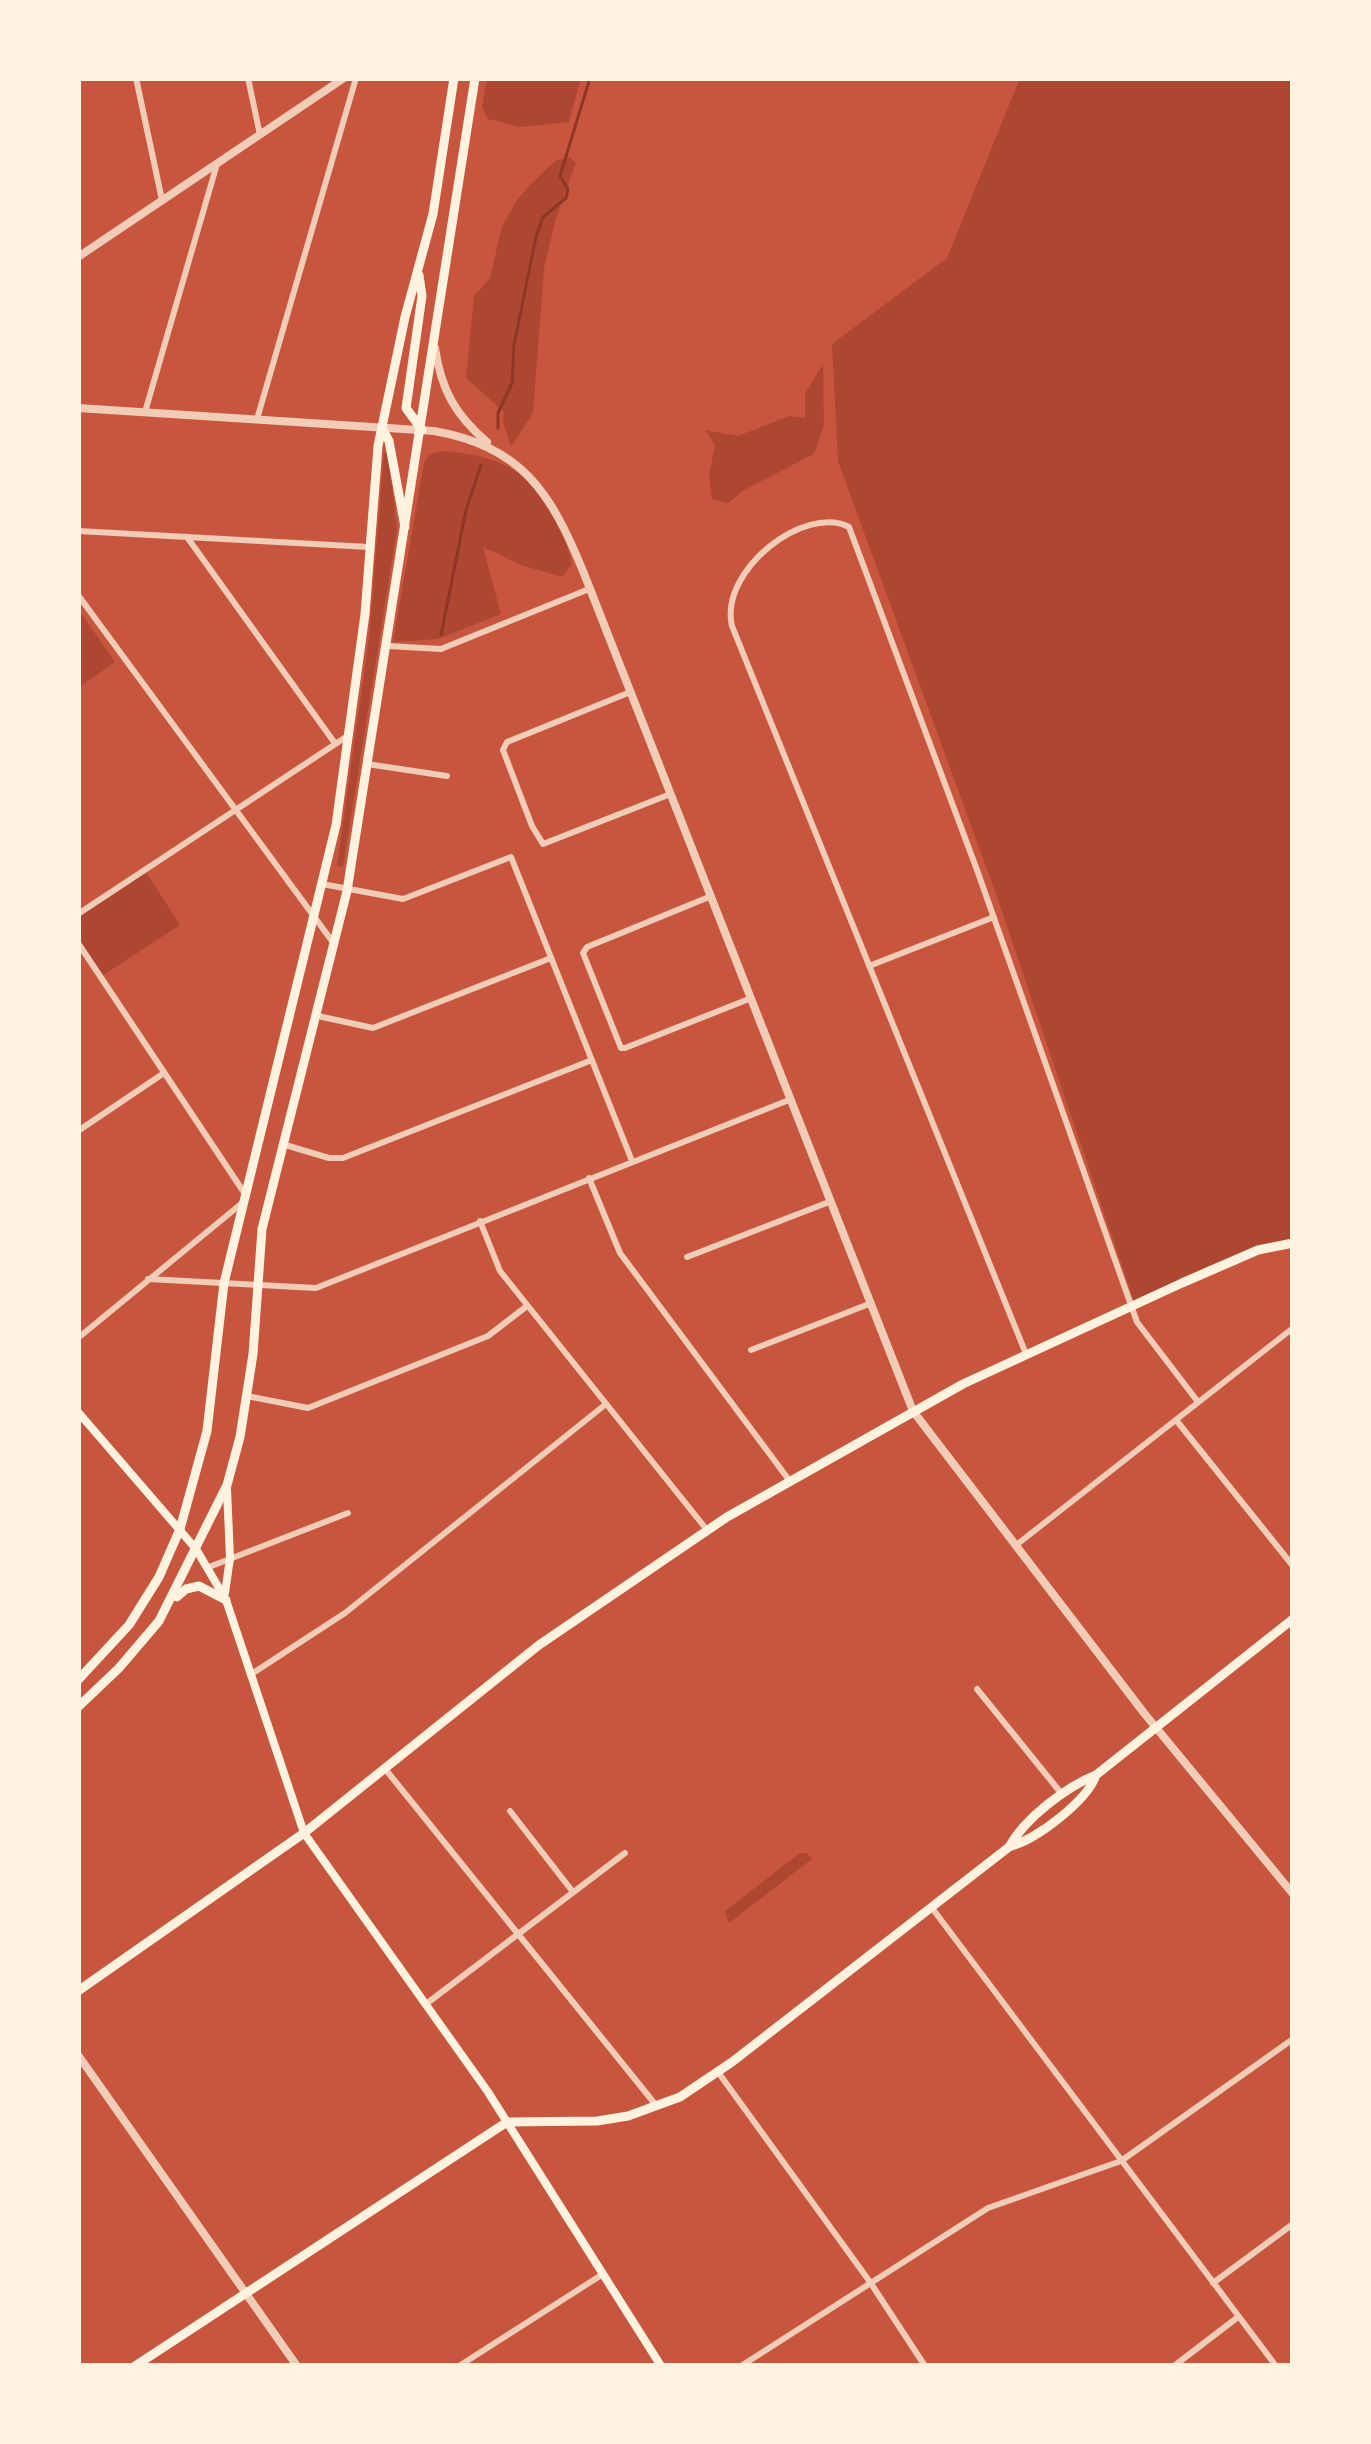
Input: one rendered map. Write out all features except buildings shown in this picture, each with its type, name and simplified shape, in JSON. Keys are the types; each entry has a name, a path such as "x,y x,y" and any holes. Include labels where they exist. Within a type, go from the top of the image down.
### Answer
{"main road":[{"path":"78,1680 129,1625 159,1577 180,1529 207,1431 224,1283 315,918 350,736 382,428 433,214 454,78"},
{"path":"159,1621 227,1485 248,1396 262,1229 347,891 475,78"},
{"path":"418,269 422,296 406,408 422,430"},
{"path":"382,428 389,441 405,529"},
{"path":"78,1991 304,1833 539,1645 707,1530 913,1411 1026,1354 1258,1250 1293,1243"},
{"path":"78,1412 209,1567 226,1600 304,1833 507,2122 661,2366"},
{"path":"226,1600 224,1580 230,1558 227,1485"},
{"path":"78,1707 119,1667 179,1594 205,1587 226,1600"},
{"path":"1010,1847 1017,1833 1063,1795 1096,1775 1293,1619"},
{"path":"135,2366 507,2122 597,2121 658,2107 718,2072 1010,1847 1026,1842 1091,1790 1096,1775"}],"street":[{"path":"136,78 162,200"},
{"path":"248,78 260,135"},
{"path":"78,257 344,78"},
{"path":"257,419 356,78"},
{"path":"145,412 217,164"},
{"path":"434,344 439,379 466,424 538,484 552,503 913,1411 1156,1728 1293,1894"},
{"path":"78,408 422,430 467,436 492,447"},
{"path":"1026,1354 729,614 731,594 754,560 781,539 828,522 849,527 1137,1322 1198,1402"},
{"path":"78,531 369,547"},
{"path":"187,537 334,742"},
{"path":"388,646 441,649 590,590"},
{"path":"78,595 334,944"},
{"path":"628,693 514,738 503,750 532,826 543,844 668,795"},
{"path":"78,914 334,742 350,736"},
{"path":"367,764 447,776"},
{"path":"322,884 403,899 511,857 632,1162"},
{"path":"709,897 595,941 584,953 620,1048 749,999"},
{"path":"869,966 994,917"},
{"path":"78,943 244,1198 78,1338"},
{"path":"316,1016 373,1028 551,958"},
{"path":"282,1144 343,1158 592,1060"},
{"path":"78,1131 164,1073"},
{"path":"148,1279 316,1288 789,1100"},
{"path":"589,1178 620,1253 789,1480"},
{"path":"687,1257 829,1202"},
{"path":"480,1222 500,1271 707,1530"},
{"path":"751,1350 869,1304"},
{"path":"248,1396 308,1408 488,1336 527,1306"},
{"path":"1015,1546 1293,1328"},
{"path":"250,1675 345,1613 606,1404"},
{"path":"1176,1420 1293,1566"},
{"path":"209,1567 348,1514"},
{"path":"977,1689 1063,1795"},
{"path":"386,1770 658,2107"},
{"path":"510,1811 573,1892"},
{"path":"426,2004 626,1852"},
{"path":"932,1907 1276,2366"},
{"path":"741,2366 988,2208 1121,2161 1293,2039"},
{"path":"78,2055 297,2366"},
{"path":"718,2072 925,2366"},
{"path":"1213,2283 1293,2224"},
{"path":"459,2366 603,2274"},
{"path":"1174,2366 1238,2317"}],"shaded area":[{"path":"487,78 581,78 569,122 520,127 488,119 482,107"},
{"path":"1020,78 1293,78 1293,1241 1134,1301 996,894 838,461 832,344 947,258"},
{"path":"569,157 576,163 544,268 533,413 511,447 504,412 466,378 474,296 490,278 502,226 517,200 555,161"},
{"path":"823,364 824,425 814,454 728,503 712,499 709,476 715,445 705,430 738,436 789,416 805,418 805,394"},
{"path":"441,451 491,460 529,481 555,515 572,564 562,577 483,547 501,614 438,639 393,642 424,463 429,455"},
{"path":"384,452 388,453 397,529 343,867 337,866 369,638"},
{"path":"78,609 115,662 78,688"},
{"path":"146,872 180,925 102,976 78,941 78,917"},
{"path":"800,1853 812,1859 729,1923 725,1911"}],"waterway":[{"path":"498,428 498,413 512,383 514,345 536,237 543,217 566,198 568,189 560,176 590,78"},
{"path":"441,635 466,510 481,465"}]}
